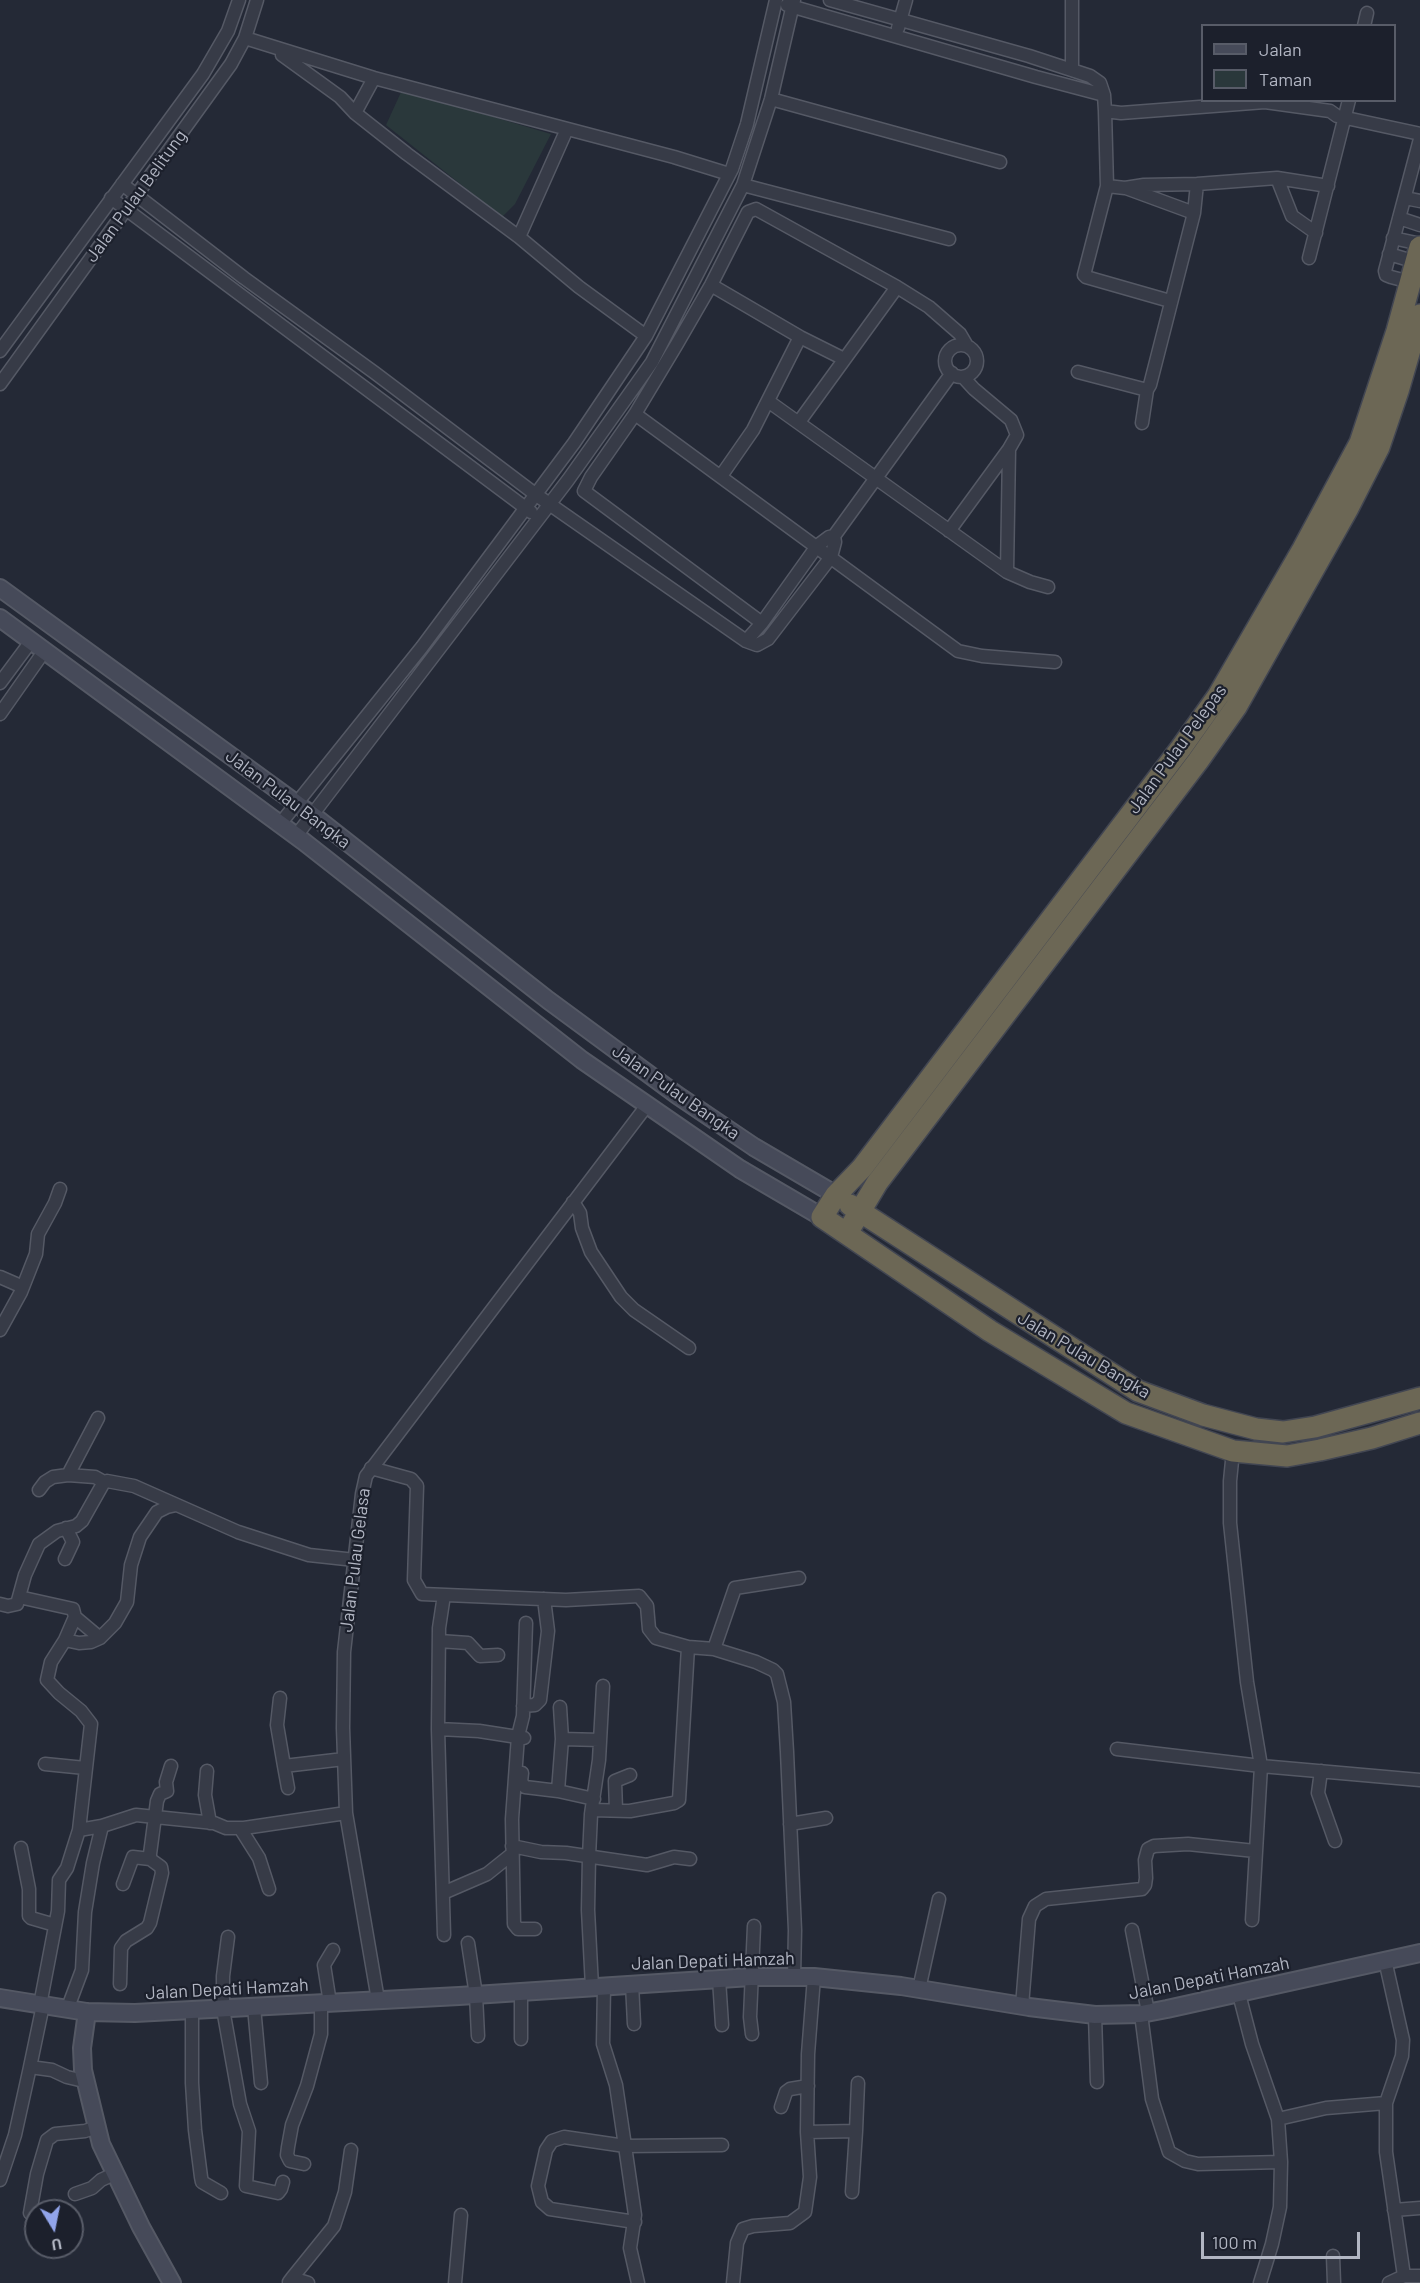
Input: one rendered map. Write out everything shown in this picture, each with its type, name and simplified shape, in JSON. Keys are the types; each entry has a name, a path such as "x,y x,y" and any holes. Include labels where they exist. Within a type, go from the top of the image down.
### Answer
{"highway":[{"name":"Jalan Pulau Pelepas","path":"847,1233 877,1183 1198,761 1236,707 1348,508 1378,447 1398,392 1410,282 1419,251"},
{"name":"Jalan Pulau Pelepas","path":"822,1217 836,1195 862,1168 1218,696 1303,549 1360,443 1405,334 1420,315"},
{"name":"Jalan Pulau Bangka","path":"836,1195 860,1213 1137,1391 1203,1415 1256,1429 1283,1432 1315,1427 1420,1398"},
{"name":"Jalan Pulau Bangka","path":"822,1217 990,1332 1126,1413 1233,1451 1287,1456 1362,1440 1420,1423"}],"main road":[{"name":"Jalan Pulau Bangka","path":"0,588 312,815 548,1000 676,1095 754,1147 836,1195"},
{"name":"Jalan Pulau Bangka","path":"0,618 296,836 582,1060 740,1169 822,1217"},
{"name":"Jalan Depati Hamzah","path":"0,1998 87,2013 192,2011 751,1977 814,1977 857,1980 1095,2015 1145,2013 1420,1953"},
{"path":"87,2013 82,2048 84,2081 97,2127 114,2174 172,2283"}],"street":[{"name":"Jalan Pulau Belitung","path":"0,351 216,55 228,31 239,0"},
{"name":"Jalan Pulau Belitung","path":"0,384 231,64 245,38 257,0"},
{"path":"830,0 1034,58 1096,79 1104,95 1107,186 1084,275 1170,301"},
{"path":"895,36 906,0"},
{"path":"1071,70 1072,0"},
{"path":"280,825 422,647 574,443 646,336 729,174 747,124 773,1 794,3 895,36 1104,95"},
{"path":"296,836 539,518 652,362 743,185 771,99 794,3"},
{"path":"1364,24 1367,13"},
{"path":"245,38 274,49 374,78 674,157 729,174"},
{"path":"274,49 340,97 355,113 519,237 579,287 646,336"},
{"path":"355,113 374,78"},
{"path":"771,99 1000,162"},
{"path":"1105,111 1121,113 1264,102 1330,111 1337,116 1347,110 1420,127"},
{"path":"1347,110 1420,134"},
{"path":"1310,258 1347,110"},
{"path":"519,237 567,129"},
{"path":"1410,282 1386,275 1385,271 1420,140"},
{"path":"1125,188 1153,184 1197,184 1277,178 1328,186"},
{"path":"1277,178 1292,216 1316,233"},
{"path":"122,184 244,278 536,494 746,641 757,645 768,639 831,557 835,542 834,536"},
{"path":"1142,423 1147,390 1194,213 1197,184"},
{"path":"743,185 949,239"},
{"path":"1107,186 1125,188 1194,213"},
{"path":"111,198 539,518"},
{"path":"1405,198 1420,201"},
{"path":"584,491 591,477 635,414 711,285 748,212 752,209 897,287 929,308 960,334 967,346 975,353 977,363 973,372 958,375 834,536 817,546 746,641"},
{"path":"1399,218 1420,225"},
{"path":"1393,238 1419,251"},
{"path":"1389,254 1419,251"},
{"path":"711,285 800,337 844,358"},
{"path":"799,422 897,287"},
{"path":"721,476 753,430 800,337"},
{"path":"949,531 1017,435 1011,420 945,362 948,352 956,346 967,346"},
{"path":"1078,372 1147,390"},
{"path":"768,401 1007,572 1048,587"},
{"path":"753,430 780,408"},
{"path":"635,414 958,651 982,656 1055,662"},
{"path":"1007,572 1009,449"},
{"path":"562,487 584,491 762,622"},
{"path":"0,683 32,640"},
{"path":"0,714 45,650"},
{"name":"Jalan Pulau Gelasa","path":"378,2000 346,1813 344,1759 344,1652 366,1476 648,1104"},
{"path":"0,1330 23,1287 36,1254 38,1234 56,1203 60,1189"},
{"path":"573,1202 580,1213 582,1228 591,1252 621,1297 634,1310 690,1348"},
{"path":"0,1277 23,1287"},
{"path":"68,1475 98,1418"},
{"path":"1233,1451 1230,1523 1247,1682 1261,1766 1251,1920"},
{"path":"371,1468 411,1479 417,1486 414,1580 422,1594 544,1599 639,1596 647,1606 649,1629 652,1635 688,1647 714,1649 756,1662 777,1674 784,1702 795,1930 794,1977"},
{"path":"39,1490 53,1477 68,1475 95,1477 104,1482 111,1481 134,1486 238,1532 309,1555 329,1559 355,1560"},
{"path":"0,1604 17,1604 25,1575 39,1544 57,1532 76,1526 82,1521 104,1482"},
{"path":"65,1640 80,1643 91,1642 100,1638 115,1623 127,1602 131,1565 140,1537 157,1512 176,1505"},
{"path":"65,1559 73,1542 66,1528"},
{"path":"714,1649 735,1588 798,1578"},
{"path":"444,1595 439,1628 438,1729 444,1935"},
{"path":"0,2177 15,2135 30,2067 58,1911 59,1881 67,1868 79,1830 91,1734 91,1724 81,1711 47,1680 51,1662 65,1640 75,1613 71,1608 19,1598"},
{"path":"523,1706 535,1705 540,1700 548,1631 544,1599"},
{"path":"75,1617 100,1638"},
{"path":"526,1623 523,1706 521,1730 518,1736 512,1819 514,1924 518,1929 535,1929"},
{"path":"439,1641 468,1643 480,1656 498,1655"},
{"path":"438,1729 524,1737 523,1785 530,1789 558,1791 616,1810 630,1811 674,1803 679,1800 688,1647"},
{"path":"603,1686 589,1857 588,1910 603,2044 616,2085 625,2146 635,2222 630,2248 638,2283"},
{"path":"280,1698 277,1725 288,1788"},
{"path":"558,1791 562,1739 560,1707"},
{"path":"562,1739 600,1740"},
{"path":"1117,1749 1261,1766 1420,1780"},
{"path":"284,1766 344,1759"},
{"path":"45,1764 85,1768"},
{"path":"150,1859 159,1796 167,1791 166,1782 171,1766"},
{"path":"207,1770 205,1795 210,1823"},
{"path":"1321,1771 1318,1793 1335,1841"},
{"path":"616,1810 615,1781 630,1775"},
{"path":"79,1830 102,1826 136,1815 240,1828 346,1813"},
{"path":"790,1824 826,1818"},
{"path":"68,2010 82,1970 85,1912 102,1826"},
{"path":"240,1828 259,1858 269,1890"},
{"path":"1022,2006 1029,1919 1035,1906 1046,1899 1142,1889 1146,1878 1145,1860 1148,1849 1154,1846 1188,1844 1255,1851"},
{"path":"21,1848 28,1889 29,1916 55,1925"},
{"path":"442,1893 486,1874 512,1850 647,1865 674,1857 690,1859"},
{"path":"120,1984 121,1948 126,1941 147,1928 150,1923 162,1873 161,1867 150,1859 133,1857 123,1884"},
{"path":"919,1989 939,1899"},
{"path":"752,2034 751,1977 754,1926"},
{"path":"1132,1930 1145,2013 1152,2099 1169,2152 1185,2161 1198,2164 1281,2163"},
{"path":"228,1937 223,1976 223,2009 240,2104 249,2131 246,2187 278,2193 283,2182"},
{"path":"468,1943 476,1995 478,2036"},
{"path":"304,2164 290,2161 287,2155 288,2147 292,2125 309,2079 321,2034 325,2003 324,1965 333,1950"},
{"path":"1385,1960 1403,2040 1402,2056 1386,2103 1386,2152 1404,2276"},
{"path":"733,2283 737,2243 743,2229 789,2223 805,2212 810,2177 807,2086 814,1977"},
{"path":"718,1979 722,2025"},
{"path":"632,1984 634,2024"},
{"path":"520,1992 520,2039"},
{"path":"1239,1994 1252,2044 1278,2119 1281,2163 1280,2207 1260,2283"},
{"path":"254,2007 261,2083"},
{"path":"192,2011 192,2083 201,2177 202,2182 221,2193"},
{"path":"1095,2015 1096,2082"},
{"path":"30,2067 52,2070 84,2081"},
{"path":"852,2192 858,2083"},
{"path":"781,2107 786,2092 807,2086"},
{"path":"1278,2119 1326,2108 1386,2103"},
{"path":"33,2199 47,2140 55,2134 85,2131 97,2127"},
{"path":"807,2132 856,2131"},
{"path":"635,2222 550,2209 542,2202 538,2186 546,2150 552,2141 564,2137 625,2146 722,2145"},
{"path":"290,2281 334,2226 345,2192 351,2150"},
{"path":"75,2194 92,2188 101,2180 114,2174"},
{"path":"1394,2210 1420,2208"},
{"path":"455,2283 461,2215"},
{"path":"1333,2256 1334,2283"},
{"path":"1389,2283 1404,2276 1420,2276"},
{"path":"290,2281 308,2283"}],"green space":[{"path":"402,90 551,134 515,204 502,217 386,125"}]}
